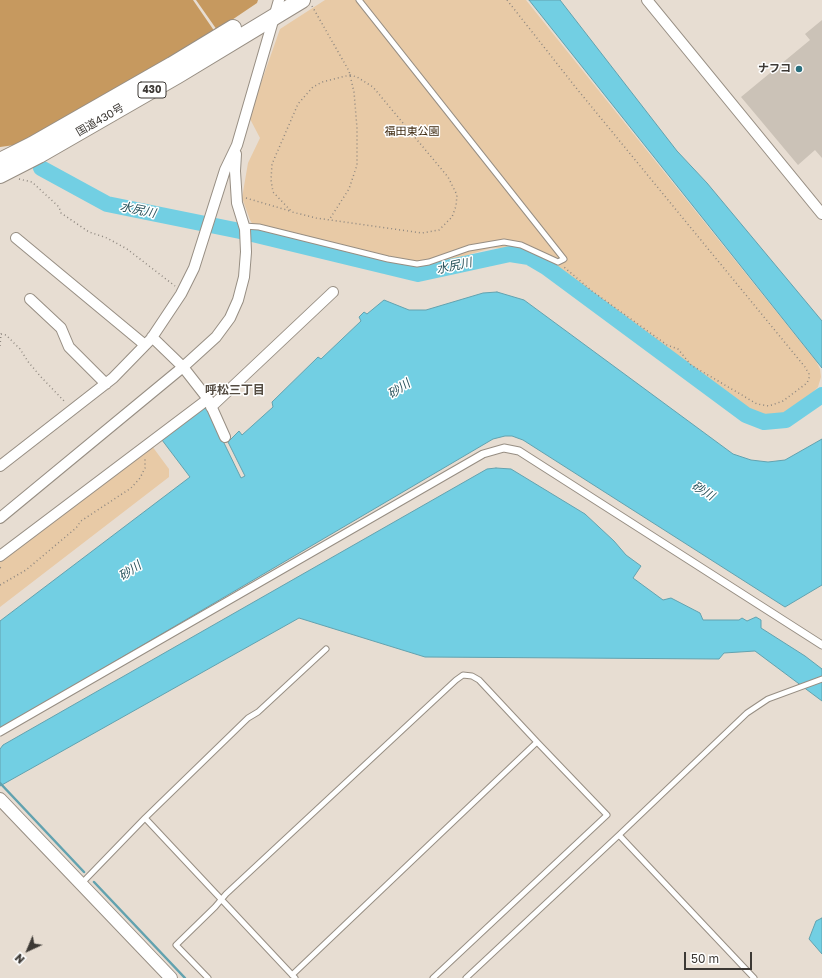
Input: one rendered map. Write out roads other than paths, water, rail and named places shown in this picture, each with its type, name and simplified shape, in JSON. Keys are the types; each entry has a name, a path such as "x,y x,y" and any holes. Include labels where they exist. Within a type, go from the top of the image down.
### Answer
{"highway":[{"name":"国道430号","path":"1,170 32,145 172,65 279,0"},
{"name":"国道430号","path":"1,170 39,155 172,79 274,17 306,2"}],"street":[{"path":"0,466 106,384 149,341 182,292 194,268 226,170 237,146 279,0"},
{"path":"646,0 822,214"},
{"path":"0,518 183,368 216,337 230,318 238,300 244,277 245,231 237,195 235,170 237,146"},
{"path":"16,238 183,368 210,403 225,437"},
{"path":"0,556 210,403 333,292"},
{"path":"30,299 61,328 69,347 106,384"},
{"path":"0,732 483,454 498,448 509,448 520,451 822,645"},
{"path":"0,799 83,882 170,978"}],"lane":[{"path":"245,231 259,227 388,259 417,264 435,260 476,246 504,242 521,245 558,262 564,259 358,0"},
{"path":"83,882 145,818 248,718 258,712 326,649"},
{"path":"208,978 176,945 221,900 463,675 472,676 479,680 607,815 433,978"},
{"path":"466,978 747,713 768,699 822,679"},
{"path":"145,818 293,976 537,742"},
{"path":"619,835 754,978"}],"water":[{"path":"529,0 560,0 677,151 707,183 822,321 822,368"},
{"name":"砂川","path":"497,292 524,300 733,454 751,460 768,462 785,460 822,439 822,585 785,607 523,440 512,436 505,436 493,439 0,729 0,621 190,477 162,440 203,408 207,408 241,478 245,476 228,442 239,431 242,435 273,407 272,402 318,357 321,359 361,321 359,317 364,312 367,314 384,300 409,310 426,310 483,293"},
{"path":"487,469 511,469 585,514 614,541 626,555 641,566 633,578 663,600 671,598 700,613 703,620 739,620 742,618 747,621 756,617 761,620 761,628 805,656 822,669 822,701 755,651 724,653 719,659 425,657 299,618 0,786 0,749 3,745"},
{"path":"822,918 822,954 809,939 816,921"}],"waterway":[{"name":"水尻川","path":"41,168 107,204 240,231 418,274 510,254 529,257 546,267 746,415 764,422 786,420 822,395"},
{"path":"0,783 84,872"},
{"path":"94,882 185,978"}],"place":[{"name":"ナフコ","path":"799,69"}],"district":[{"name":"呼松三丁目","path":"235,390"}],"park label":[{"name":"福田東公園","path":"412,132"}]}
